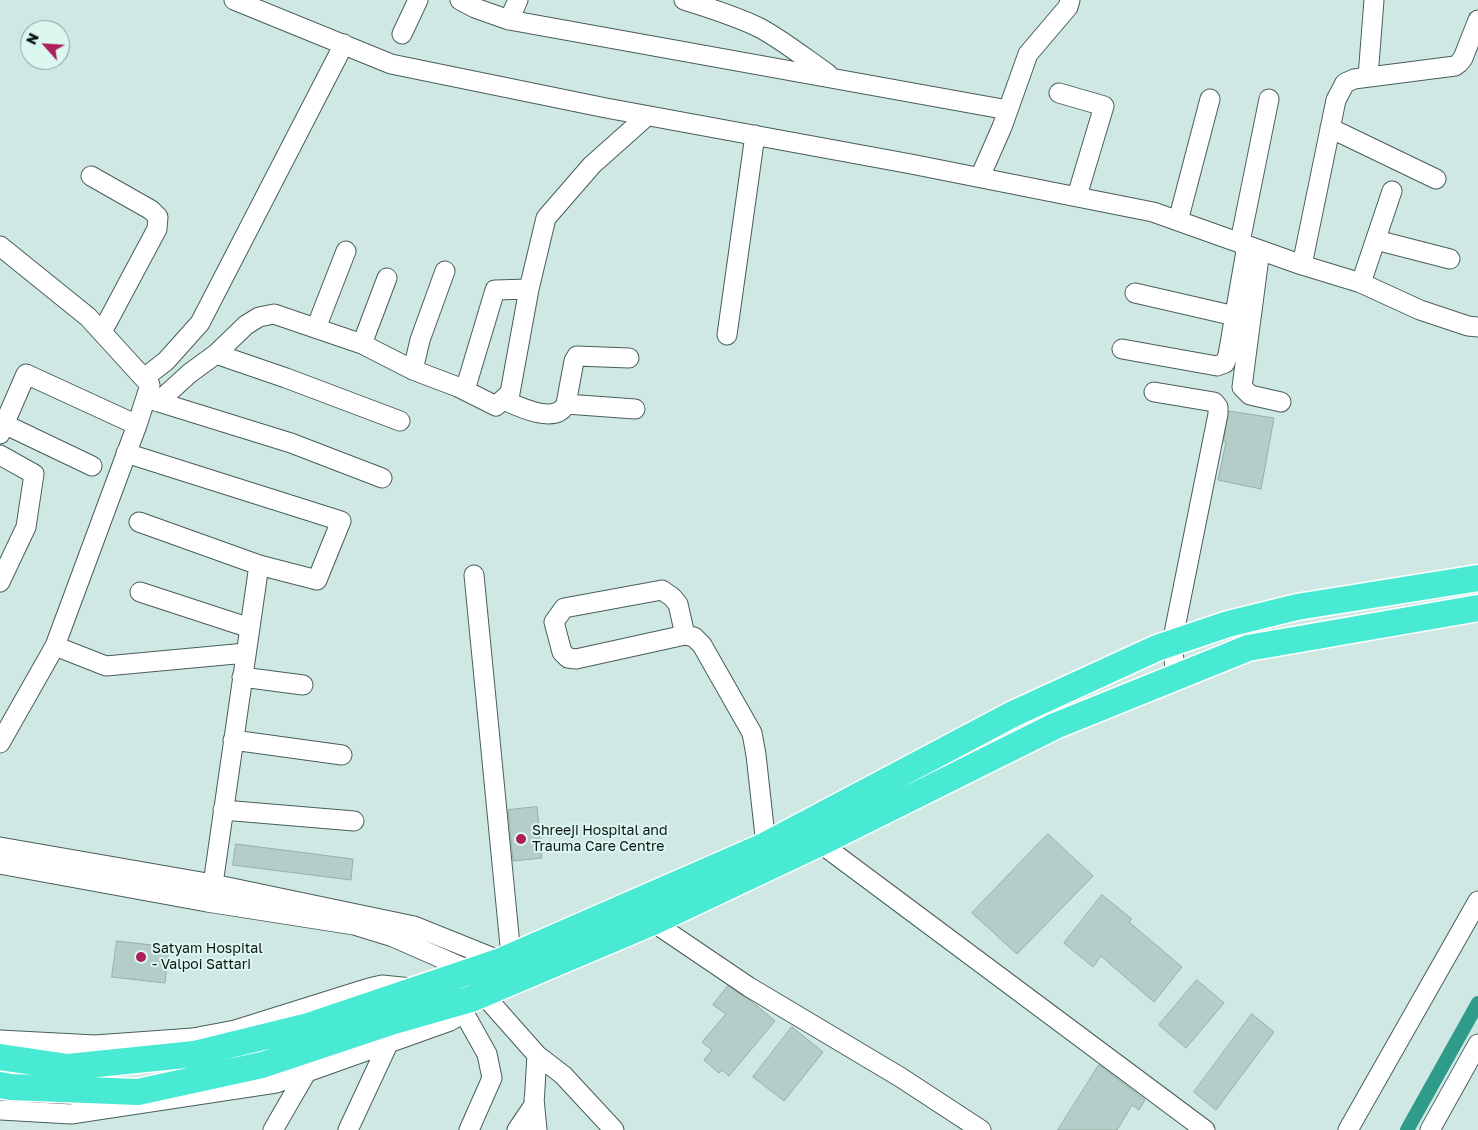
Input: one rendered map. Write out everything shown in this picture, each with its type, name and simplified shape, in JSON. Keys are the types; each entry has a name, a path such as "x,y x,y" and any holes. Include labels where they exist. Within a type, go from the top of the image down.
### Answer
{"highway":[{"path":"3,1102 138,1092 262,1065 394,1022 489,985 766,845 1013,714 1157,648 1228,624 1297,607 1478,578"},
{"path":"489,985 529,975 653,922 820,843 1055,726 1248,648 1478,608"},
{"path":"0,1058 68,1067 194,1054 308,1026 470,971 489,985"}],"street":[{"path":"234,0 272,7 344,44 391,64 648,116 1153,212 1302,265 1361,283 1420,310 1468,326 1478,327"},
{"path":"402,34 418,0"},
{"path":"460,0 475,8 509,20 1008,110"},
{"path":"509,20 518,0"},
{"path":"684,0 743,20 762,29 832,78"},
{"path":"980,178 1008,110 1028,54 1068,7 1070,0"},
{"path":"1368,77 1374,0"},
{"path":"1302,265 1336,100 1345,83 1354,79 1455,66 1467,50 1478,20"},
{"path":"144,378 166,361 200,323 344,44"},
{"path":"1059,93 1104,106 1076,196"},
{"path":"1178,220 1210,99"},
{"path":"1122,349 1218,366 1224,363 1228,355 1249,246 1269,99"},
{"path":"0,743 55,646 137,425 152,400 216,354 246,325 259,317 274,314 362,344 413,370 465,390 496,406 510,393 529,289 546,218 592,165 648,116"},
{"path":"1330,128 1436,179"},
{"path":"727,334 755,136"},
{"path":"91,176 151,210 158,217 156,229 102,332"},
{"path":"1361,283 1392,192"},
{"path":"1376,240 1450,260"},
{"path":"0,246 88,316 150,385 152,400"},
{"path":"1249,246 1242,386 1250,395 1281,402"},
{"path":"316,328 346,251"},
{"path":"413,370 420,340 445,271"},
{"path":"362,344 386,278"},
{"path":"465,390 495,290 529,289"},
{"path":"1135,293 1235,316"},
{"path":"216,354 400,421"},
{"path":"504,400 526,410 541,413 559,413 564,410 566,404 574,361 577,356 629,358"},
{"path":"92,466 2,429 26,374 137,425"},
{"path":"1154,392 1214,402 1218,407 1172,643 1176,677"},
{"path":"152,400 291,443 382,478"},
{"path":"566,404 635,409"},
{"path":"126,453 340,521 317,580 259,564 139,522"},
{"path":"0,455 34,474 26,527 8,545 0,582"},
{"path":"207,902 212,884 259,564"},
{"path":"469,1130 492,1078 487,1054 489,985 474,575"},
{"path":"685,636 678,604 662,590 564,608 554,622 562,652 568,658 576,659 685,636 694,637 702,645 752,733 766,845"},
{"path":"140,592 250,628"},
{"path":"55,646 106,666 246,653"},
{"path":"242,677 303,685"},
{"path":"233,740 342,756"},
{"path":"223,810 354,821"},
{"path":"820,843 1205,1130"},
{"path":"0,847 212,884 414,926 489,985 537,1055 563,1075 613,1130"},
{"path":"0,864 207,902 354,925 393,937 470,971"},
{"path":"1348,1130 1478,901"},
{"path":"653,922 749,987 900,1077 981,1130"},
{"path":"3,1102 71,1114 276,1083 450,1021 489,985"},
{"path":"0,1040 88,1046 193,1038 235,1030 369,988 382,986 417,989"},
{"path":"348,1130 388,1044"},
{"path":"1430,1130 1478,1044"},
{"path":"517,1130 534,1105 537,1055"},
{"path":"273,1130 306,1073"},
{"path":"535,1091 563,1075"},
{"path":"535,1091 537,1130"}],"building":[{"path":"1229,411 1274,418 1261,489 1218,480 1226,442 1224,442"},
{"path":"537,807 542,858 513,861 508,810"},
{"path":"1048,834 1093,876 1017,954 972,913"},
{"path":"236,844 353,859 351,880 233,865"},
{"path":"1102,895 1132,919 1129,922 1182,967 1154,1002 1101,956 1093,967 1064,943"},
{"path":"117,941 169,947 165,983 112,977"},
{"path":"1197,980 1224,1003 1186,1048 1159,1025"},
{"path":"728,986 751,1001 775,1021 729,1076 722,1070 719,1073 704,1060 712,1050 702,1042 726,1014 713,1005"},
{"path":"1252,1014 1274,1032 1216,1110 1194,1092"},
{"path":"792,1027 823,1052 784,1101 753,1077"},
{"path":"1099,1065 1145,1100 1139,1110 1132,1105 1117,1130 1058,1130"}],"waterway":[{"path":"1407,1130 1478,1003"}],"place":[{"name":"Shreeji Hospital and Trauma Care Centre","path":"521,839"},
{"name":"Satyam Hospital - Valpoi Sattari","path":"141,957"}]}
